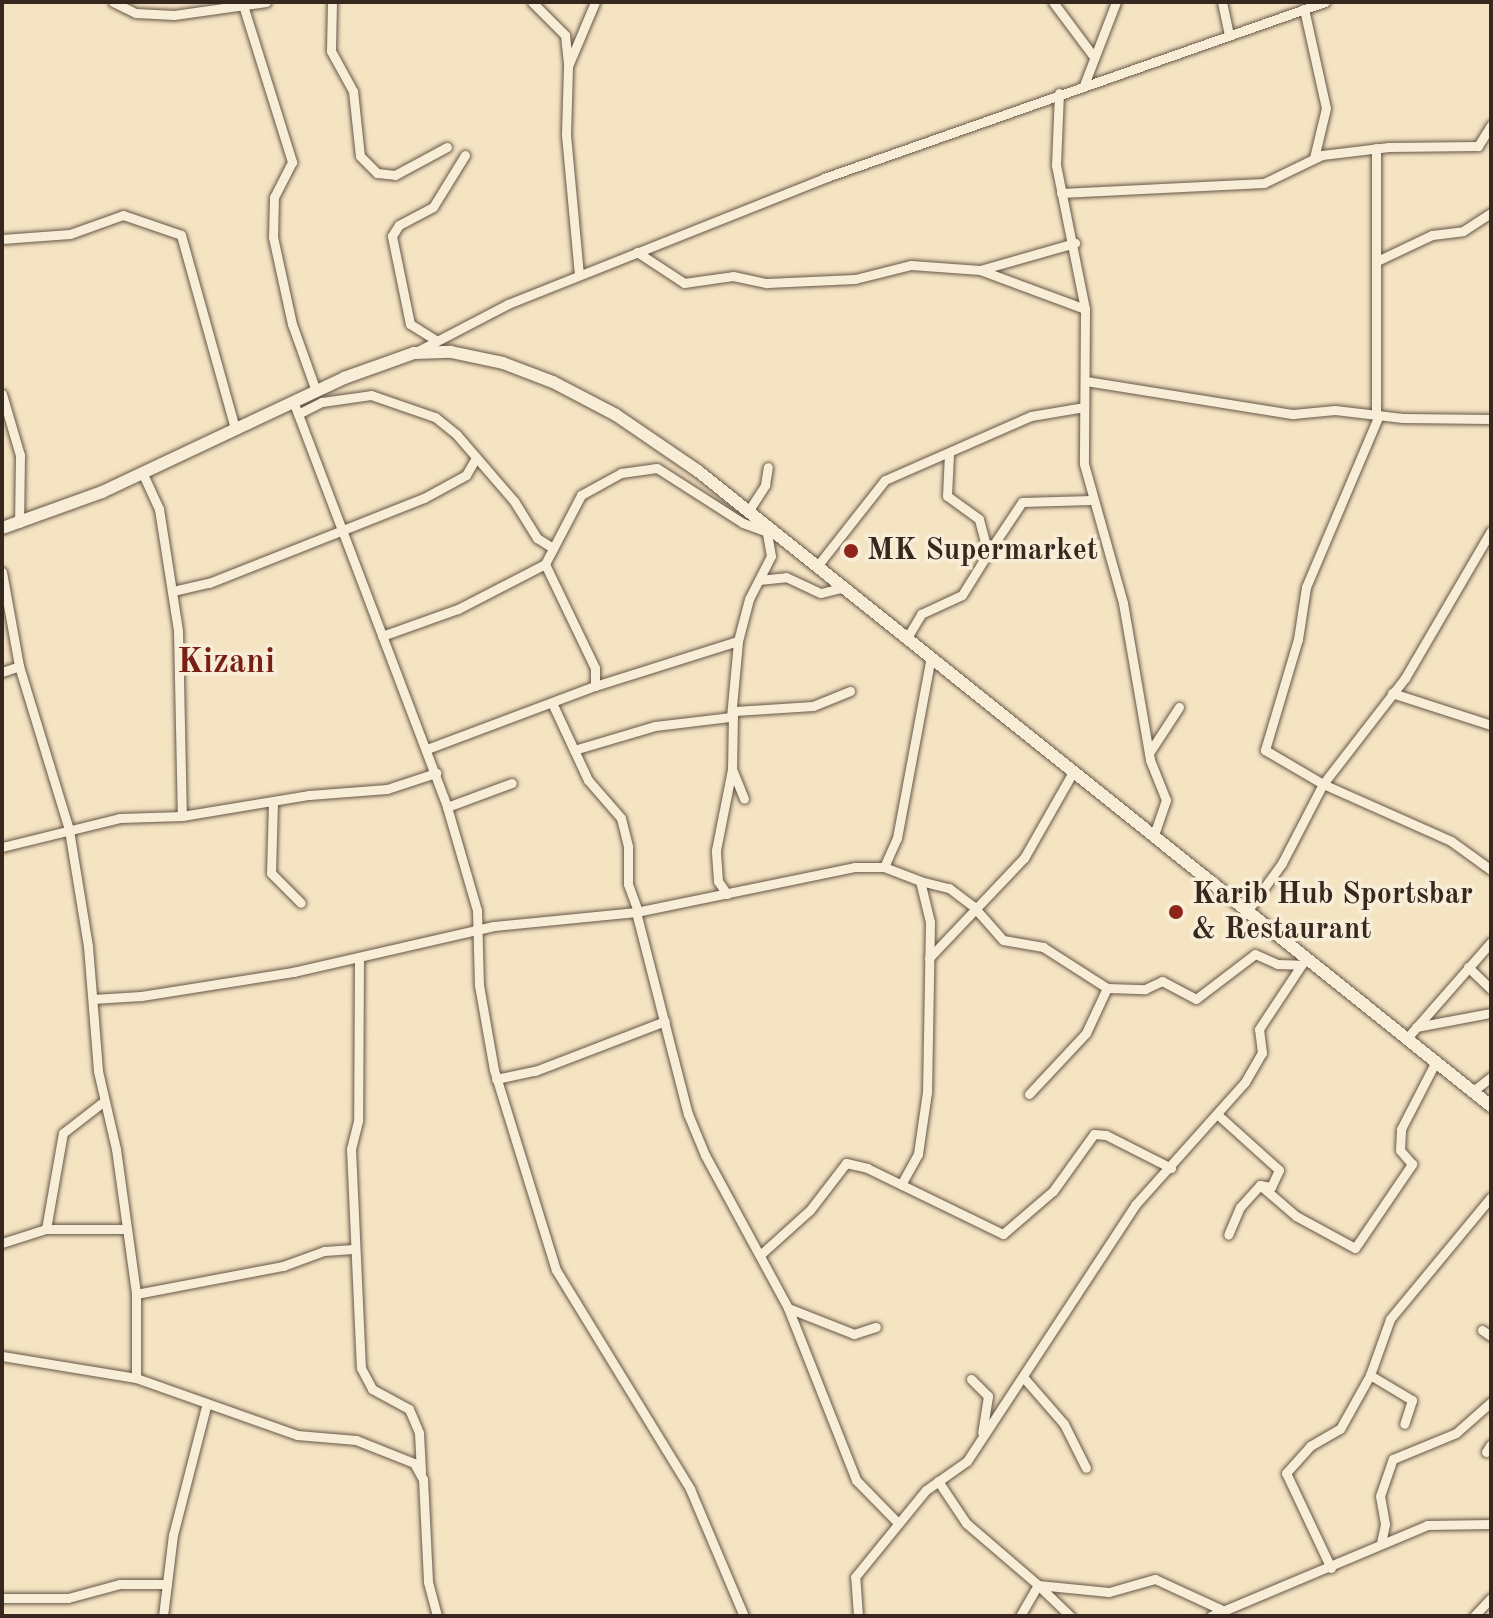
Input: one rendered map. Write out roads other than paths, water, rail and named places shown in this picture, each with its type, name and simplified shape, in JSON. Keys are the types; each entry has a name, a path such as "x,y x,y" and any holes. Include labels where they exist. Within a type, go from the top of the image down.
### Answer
{"main road":[{"path":"2,528 142,472 316,391 414,353 451,352 503,363 575,392 640,431 749,510 908,636 1072,774 1154,835 1302,963 1407,1038 1491,1106"}],"street":[{"path":"113,2 150,15 266,2"},
{"path":"332,2 331,51 353,91 360,156 377,173 395,175 447,147"},
{"path":"532,2 565,35 568,66 566,134 579,275"},
{"path":"568,66 595,2"},
{"path":"1053,2 1094,57"},
{"path":"1084,85 1116,2"},
{"path":"1222,2 1229,34"},
{"path":"414,353 434,339 637,252 1059,93 1325,2"},
{"path":"242,5 292,162 274,197 273,237 292,324 316,391"},
{"path":"1304,9 1326,108 1314,158"},
{"path":"1059,93 1056,143 1061,193 1075,243 1085,309 1084,464 1120,589 1149,753 1167,808 1154,835"},
{"path":"1061,193 1264,183 1314,158 1376,148 1478,146 1491,125"},
{"path":"1376,148 1378,415 1306,587 1290,673 1264,742 1268,756 1451,841 1491,870"},
{"path":"434,339 410,324 392,236 399,225 433,207 465,155"},
{"path":"1377,261 1432,235 1463,231 1491,213"},
{"path":"2,239 70,234 123,215 181,235 235,428"},
{"path":"980,270 1075,243"},
{"path":"637,252 645,262 668,268 689,283 727,276 767,283 855,279 911,265 980,270 1085,309"},
{"path":"1086,381 1293,414 1326,409 1378,415 1491,419"},
{"path":"2,394 20,455 19,523"},
{"path":"298,414 322,402 387,396 435,417 514,501 537,538 553,548"},
{"path":"293,401 447,807 479,929 479,985 496,1079 556,1270 690,1489 744,1616"},
{"path":"818,565 885,480 1031,416 1084,407"},
{"path":"949,453 947,496 979,519 988,553"},
{"path":"173,591 209,583 339,528 435,492 466,475 476,458"},
{"path":"749,510 765,485 768,467"},
{"path":"382,636 458,609 545,564 581,495 638,468 669,472 767,533 783,537"},
{"path":"142,472 159,509 173,591 181,665 182,816"},
{"path":"908,636 921,614 962,595 1022,502 1092,500"},
{"path":"1245,914 1295,842 1323,784 1392,693 1491,531"},
{"path":"727,894 718,881 716,850 732,769 738,641 759,580 771,556 767,533"},
{"path":"545,564 596,681"},
{"path":"2,572 19,666 69,830 93,999 103,1102 116,1149 124,1229 136,1294 136,1378"},
{"path":"759,580 786,577 821,593 845,587"},
{"path":"427,749 553,705 596,681 608,682 694,659 738,641"},
{"path":"884,867 897,838 931,656"},
{"path":"2,672 19,666"},
{"path":"574,750 628,732 734,712 813,706 850,691"},
{"path":"1392,693 1491,725"},
{"path":"553,705 588,780 621,818 628,847 628,884 693,1128 788,1308 856,1480 898,1523"},
{"path":"1149,753 1179,707"},
{"path":"732,769 744,799"},
{"path":"2,847 120,818 182,816 387,789 436,773"},
{"path":"929,958 973,906 1036,842 1072,774"},
{"path":"447,807 512,783"},
{"path":"273,802 271,873 301,903"},
{"path":"93,999 141,996 359,957 479,929 637,912 855,867 884,867 949,888 973,906 1003,940 1043,947 1107,988 1145,989 1162,981 1196,999 1255,954 1277,964 1302,963"},
{"path":"901,1185 918,1154 927,1092 927,893 920,881"},
{"path":"1407,1038 1491,942"},
{"path":"359,957 358,1121 351,1149 353,1249 361,1368 372,1389 409,1409 419,1433 428,1582 437,1616"},
{"path":"858,1616 855,1577 898,1523 938,1481 967,1461 1135,1205 1218,1115 1262,1053 1259,1029 1302,963"},
{"path":"1468,967 1491,989"},
{"path":"1029,1094 1086,1033 1107,988"},
{"path":"1416,1027 1490,1013"},
{"path":"496,1079 535,1071 665,1021"},
{"path":"1260,1185 1286,1210 1355,1248 1412,1164 1400,1150 1401,1129 1435,1063"},
{"path":"1473,1091 1491,1077"},
{"path":"46,1229 63,1133 103,1102"},
{"path":"1218,1115 1279,1170 1271,1187 1260,1185"},
{"path":"760,1255 810,1210 846,1163 901,1185 1003,1234 1053,1191 1094,1134 1106,1135 1171,1168"},
{"path":"1228,1235 1240,1207 1260,1185"},
{"path":"1331,1568 1286,1473 1310,1446 1340,1429 1370,1375 1390,1319 1491,1197"},
{"path":"2,1243 46,1229 124,1229"},
{"path":"136,1294 283,1266 324,1251 353,1249"},
{"path":"788,1308 854,1334 876,1327"},
{"path":"2,1356 136,1378 297,1435 369,1443 414,1463 421,1472"},
{"path":"1370,1375 1412,1400 1404,1424"},
{"path":"1024,1378 1064,1424 1086,1468"},
{"path":"971,1379 988,1396 981,1436"},
{"path":"1381,1543 1385,1524 1380,1496 1393,1459 1456,1433 1491,1402"},
{"path":"163,1616 183,1491 207,1403"},
{"path":"938,1481 966,1523 1070,1616"},
{"path":"1211,1616 1220,1609 1331,1568 1427,1525 1491,1524"},
{"path":"1038,1585 1059,1591 1109,1592 1155,1579 1220,1609"},
{"path":"2,1598 68,1598 120,1584 167,1584"},
{"path":"1020,1616 1038,1585"},
{"path":"1474,1616 1491,1598"}],"place":[{"name":"MK Supermarket","path":"851,551"},
{"name":"Karib Hub Sportsbar & Restaurant","path":"1176,912"}],"district":[{"name":"Kizani","path":"226,664"}]}
